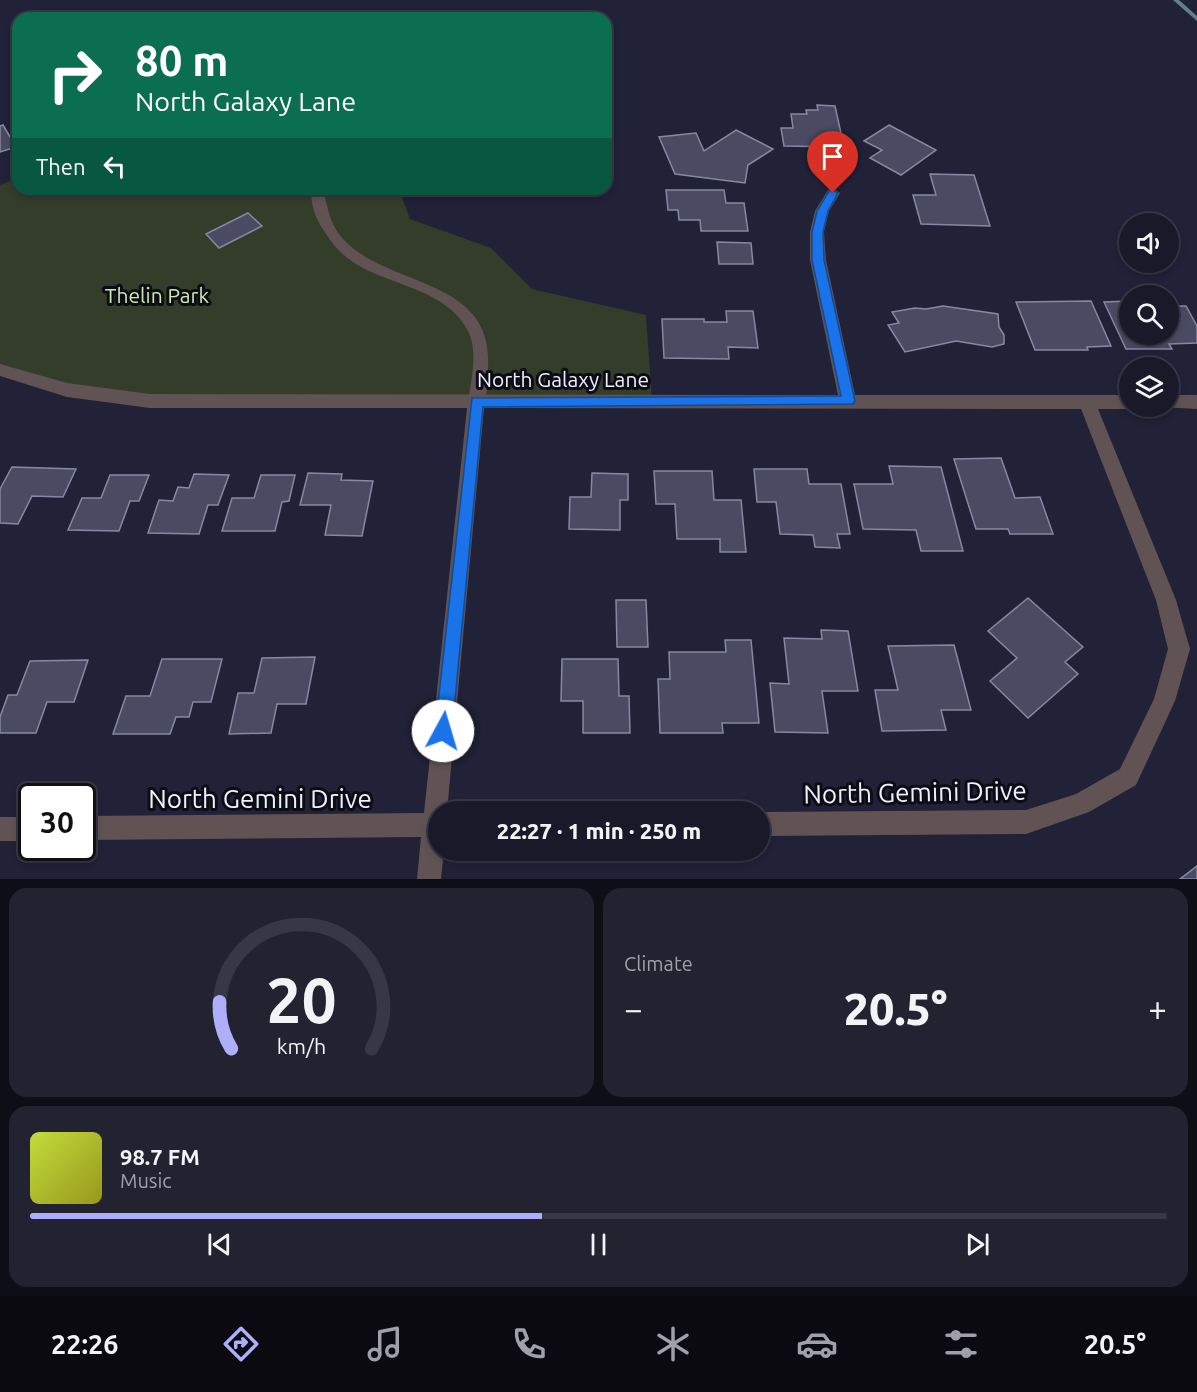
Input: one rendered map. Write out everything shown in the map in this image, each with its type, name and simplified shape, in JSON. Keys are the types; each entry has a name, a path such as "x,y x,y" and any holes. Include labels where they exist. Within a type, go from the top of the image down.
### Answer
{"street":[{"path":"833,193 822,211 817,232 818,260 848,401"},
{"name":"North Galaxy Lane","path":"0,370 67,390 150,401 1119,402"},
{"path":"438,801 476,402"},
{"name":"North Gemini Drive","path":"770,824 1026,822 1081,804 1128,777 1164,702 1179,649 1166,600 1087,402"},
{"path":"1179,402 1197,402"},
{"name":"North Gemini Drive","path":"96,828 428,825"},
{"path":"0,829 18,829"},
{"path":"429,879 431,861"}],"lane":[{"path":"317,195 323,221 351,255 377,271 429,289 451,302 467,317 477,333 481,354 476,402"}],"green space":[{"name":"Thelin Park","path":"12,180 12,195 401,195 410,219 491,248 532,289 646,315 652,401 150,401 0,370 0,185"}],"building":[{"path":"817,105 835,106 844,147 784,146 781,128 793,128 791,114 807,114 806,110 818,110"},
{"path":"3,125 12,140 12,148 0,152 0,126"},
{"path":"889,125 936,150 901,175 870,158 882,150 864,141"},
{"path":"736,130 773,149 748,165 745,183 675,174 659,137 696,133 704,151"},
{"path":"930,174 974,175 990,226 921,224 913,195 936,195"},
{"path":"666,190 724,190 726,203 744,203 748,231 701,231 700,220 679,220 678,210 668,210"},
{"path":"248,213 262,226 219,248 206,234"},
{"path":"717,242 751,243 753,264 719,264"},
{"path":"1091,301 1111,346 1087,347 1088,350 1035,350 1016,302"},
{"path":"1119,301 1119,334 1104,302"},
{"path":"943,306 998,314 1004,344 992,347 956,341 905,352 888,325 899,323 892,312"},
{"path":"1179,306 1186,306 1197,326 1197,343 1179,344"},
{"path":"726,311 753,311 758,348 728,347 729,359 664,358 662,319 704,319 704,322 727,322"},
{"path":"1124,345 1170,345 1172,349 1126,349"},
{"path":"1001,458 1015,498 1040,497 1053,534 1010,534 1008,529 976,529 954,459"},
{"path":"889,466 941,467 963,551 921,551 916,530 863,529 854,484 893,484"},
{"path":"12,467 76,469 63,497 32,496 18,524 0,523 0,489"},
{"path":"754,469 807,469 809,484 841,484 850,534 837,534 840,548 815,547 813,535 780,534 776,502 757,502"},
{"path":"654,471 712,471 714,500 741,500 746,552 720,552 720,539 677,539 675,504 656,504"},
{"path":"308,473 342,474 341,480 373,481 362,536 325,535 331,505 300,505"},
{"path":"592,473 628,474 628,500 620,500 620,530 569,529 570,497 591,497"},
{"path":"194,474 229,475 218,505 208,505 199,534 148,533 159,500 173,501 178,487 189,488"},
{"path":"110,475 149,475 139,501 130,501 119,531 68,530 82,498 101,498"},
{"path":"261,475 295,475 289,501 282,502 275,531 222,531 232,498 254,498"},
{"path":"1028,598 1083,647 1065,662 1078,674 1028,718 990,681 1017,658 988,631"},
{"path":"616,600 646,600 648,647 617,647"},
{"path":"821,630 848,631 858,691 822,691 828,733 775,732 770,683 789,684 784,638 822,639"},
{"path":"725,640 751,640 759,723 722,723 723,733 660,733 658,679 670,679 669,652 726,652"},
{"path":"954,645 971,710 941,710 946,730 882,731 875,690 898,690 888,646"},
{"path":"315,657 306,704 277,704 271,733 229,734 238,693 254,693 262,658"},
{"path":"162,659 222,659 211,702 193,702 189,717 176,717 170,734 113,734 126,696 150,696"},
{"path":"562,659 618,659 619,696 629,696 630,733 583,733 583,701 561,701"},
{"path":"88,660 74,702 47,702 36,733 0,733 0,717 8,695 17,695 30,661"},
{"path":"1197,866 1197,879 1180,879"}],"waterway":[{"path":"1176,0 1197,19"}],"route":[{"path":"443,731 476,402 848,401 818,260 817,232 822,211 833,193"}]}
